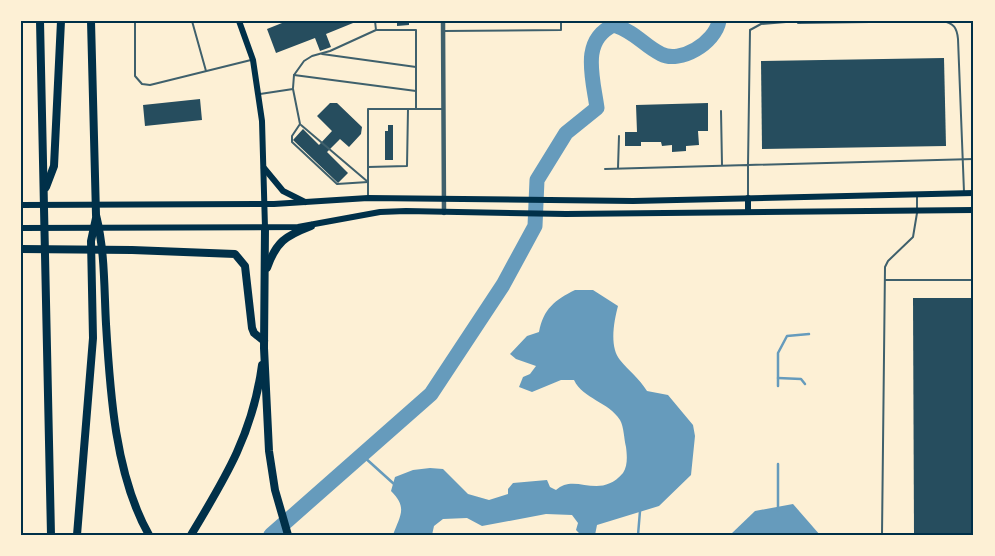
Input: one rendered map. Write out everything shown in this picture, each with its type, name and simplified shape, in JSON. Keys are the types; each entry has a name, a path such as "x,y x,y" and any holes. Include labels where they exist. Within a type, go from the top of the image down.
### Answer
{"highway":[{"path":"40,21 51,535"},
{"path":"44,191 54,166 60,21"},
{"path":"77,535 93,338 91,241 96,215 91,21"},
{"path":"96,215 103,243 106,326 122,464 148,533"},
{"path":"265,272 278,243 297,231 311,226"},
{"path":"265,228 264,345 269,451 275,490 288,535"},
{"path":"21,249 235,254 245,266 252,328 264,345 256,399 247,430 221,485 191,535"}],"main road":[{"path":"239,21 252,60 262,121 265,228"},
{"path":"263,168 283,192 306,202"},
{"path":"21,205 264,204 368,198 567,200 974,193"},
{"path":"748,198 748,212"},
{"path":"21,228 265,228 311,226 380,212 566,214 974,210"}],"street":[{"path":"443,21 444,213"}],"lane":[{"path":"135,21 135,76 138,82 150,85 252,60"},
{"path":"192,21 206,71"},
{"path":"375,21 376,30"},
{"path":"443,31 561,30 561,21"},
{"path":"748,198 750,30 761,24 798,22 942,21 954,25 957,30 958,39 964,193"},
{"path":"368,182 300,124 293,89 294,75 304,61 376,30 416,30 416,109"},
{"path":"320,54 416,68"},
{"path":"294,75 416,91"},
{"path":"258,95 293,89"},
{"path":"368,198 368,109 443,108"},
{"path":"368,167 407,166 408,109"},
{"path":"721,111 722,165"},
{"path":"300,124 292,136 292,142 327,177 337,184 368,182"},
{"path":"618,136 618,169"},
{"path":"605,169 974,159"},
{"path":"882,535 885,280 888,261 913,237 917,194"},
{"path":"885,280 974,280"}],"water":[{"path":"575,290 593,290 618,306 613,341 620,360 647,391 668,395 693,425 695,436 691,475 659,506 597,525 595,535 581,535 576,530 578,523 572,515 546,514 482,526 467,518 443,519 434,526 432,535 393,535 401,512 399,502 391,491 395,477 413,470 443,469 468,494 489,500 508,494 508,489 513,483 547,480 550,487 556,490 563,485 571,484 605,485 614,481 623,473 627,457 626,447 620,420 615,414 583,392 574,380 561,380 532,392 519,387 523,377 530,374 536,366 516,359 510,354 527,336 539,332 544,317 551,306"},
{"path":"793,504 820,535 730,535 755,511"}],"building":[{"path":"287,21 358,21 326,34 331,47 320,51 315,38 276,53 267,29"},
{"path":"397,21 409,21 409,25 397,26"},
{"path":"944,58 946,146 762,149 761,61"},
{"path":"200,99 202,120 145,126 143,105"},
{"path":"330,103 337,103 362,127 361,134 349,147 340,139 327,152 348,173 338,183 293,140 303,129 319,145 332,131 317,116"},
{"path":"708,103 708,131 698,131 699,145 686,146 686,151 672,152 672,145 662,146 661,142 641,142 641,146 625,146 625,132 637,132 636,105"},
{"path":"388,125 393,125 393,160 385,160 385,131 388,131"},
{"path":"913,298 974,298 974,535 914,535"}],"waterway":[{"path":"271,535 431,394 503,285 535,226 537,180 566,133 597,108 591,61 596,40 603,32 614,25 634,35 661,54 678,56 696,50 704,44 711,37 719,21"},
{"path":"778,386 778,353 787,336 809,334"},
{"path":"778,378 801,379 805,384"},
{"path":"363,456 394,484"},
{"path":"778,464 778,510"},
{"path":"638,535 640,511"}]}
